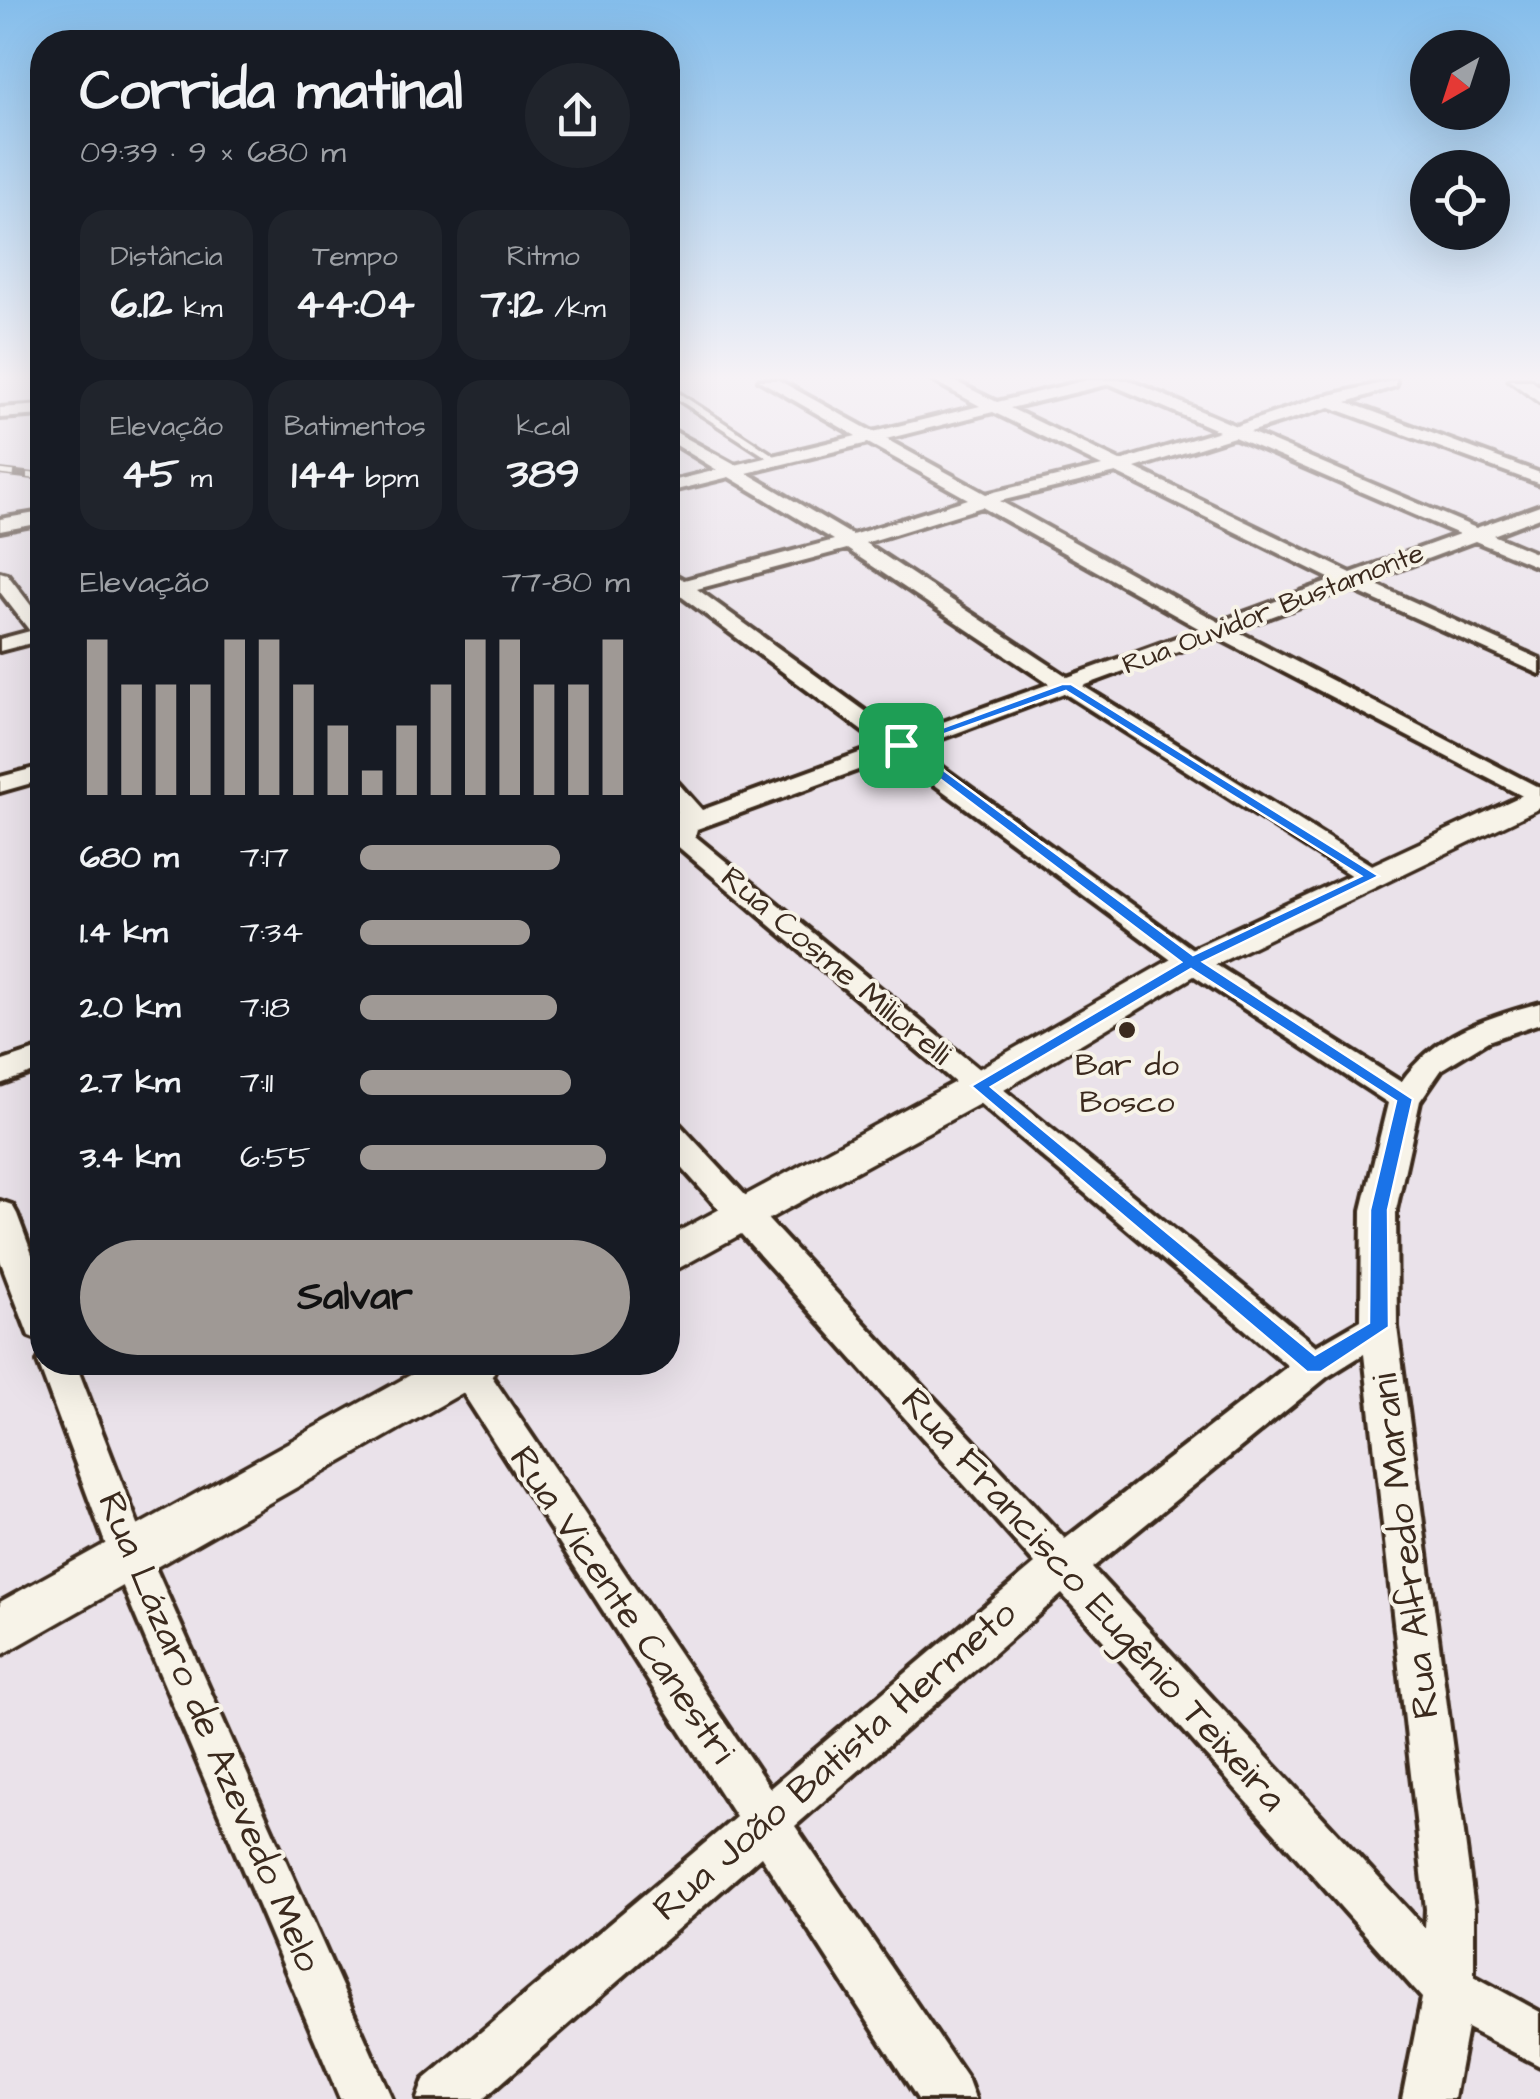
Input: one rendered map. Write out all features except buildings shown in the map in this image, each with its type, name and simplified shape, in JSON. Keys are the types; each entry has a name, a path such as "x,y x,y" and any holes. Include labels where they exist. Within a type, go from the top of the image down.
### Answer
{"street":[{"path":"737,478 850,542 1067,686 1372,876"},
{"path":"947,478 1218,630 1540,797"},
{"path":"680,583 850,542 987,498 1073,478"},
{"path":"1148,478 1352,581 1540,667"},
{"path":"1345,478 1540,562"},
{"name":"Rua Ouvidor Bustamonte","path":"680,826 1540,510"},
{"path":"0,524 30,520"},
{"path":"0,578 30,618"},
{"path":"680,591 901,745 1192,962 1405,1099"},
{"path":"0,645 30,637"},
{"path":"0,785 30,776"},
{"path":"680,1250 980,1086 1192,962 1540,797"},
{"name":"Rua Cosme Miliorelli","path":"680,798 690,808 680,822"},
{"name":"Rua Cosme Miliorelli","path":"680,834 1314,1366"},
{"name":"Rua Alfredo Marani","path":"1428,2099 1449,1990 1450,1909 1379,1327 1379,1210 1405,1099 1432,1062 1478,1034 1540,1013"},
{"path":"0,1073 30,1062"},
{"name":"Rua Francisco Eugênio Teixeira","path":"680,1146 1449,1990 1540,2040"},
{"path":"0,1214 30,1294"},
{"name":"Rua João Batista Hermeto","path":"443,2099 1063,1566 1314,1366 1379,1327"},
{"name":"Rua Lázaro de Azevedo Melo","path":"61,1375 130,1556 366,2099"},
{"path":"0,1630 450,1375"},
{"name":"Rua Vicente Canestri","path":"475,1375 949,2099"}],"place":[{"name":"Bar do Bosco","path":"1127,1030"}],"route":[{"path":"901,745 1067,686 1372,876 1192,962 980,1086 1314,1366 1379,1327 1379,1210 1405,1099 1192,962 901,745"}]}
